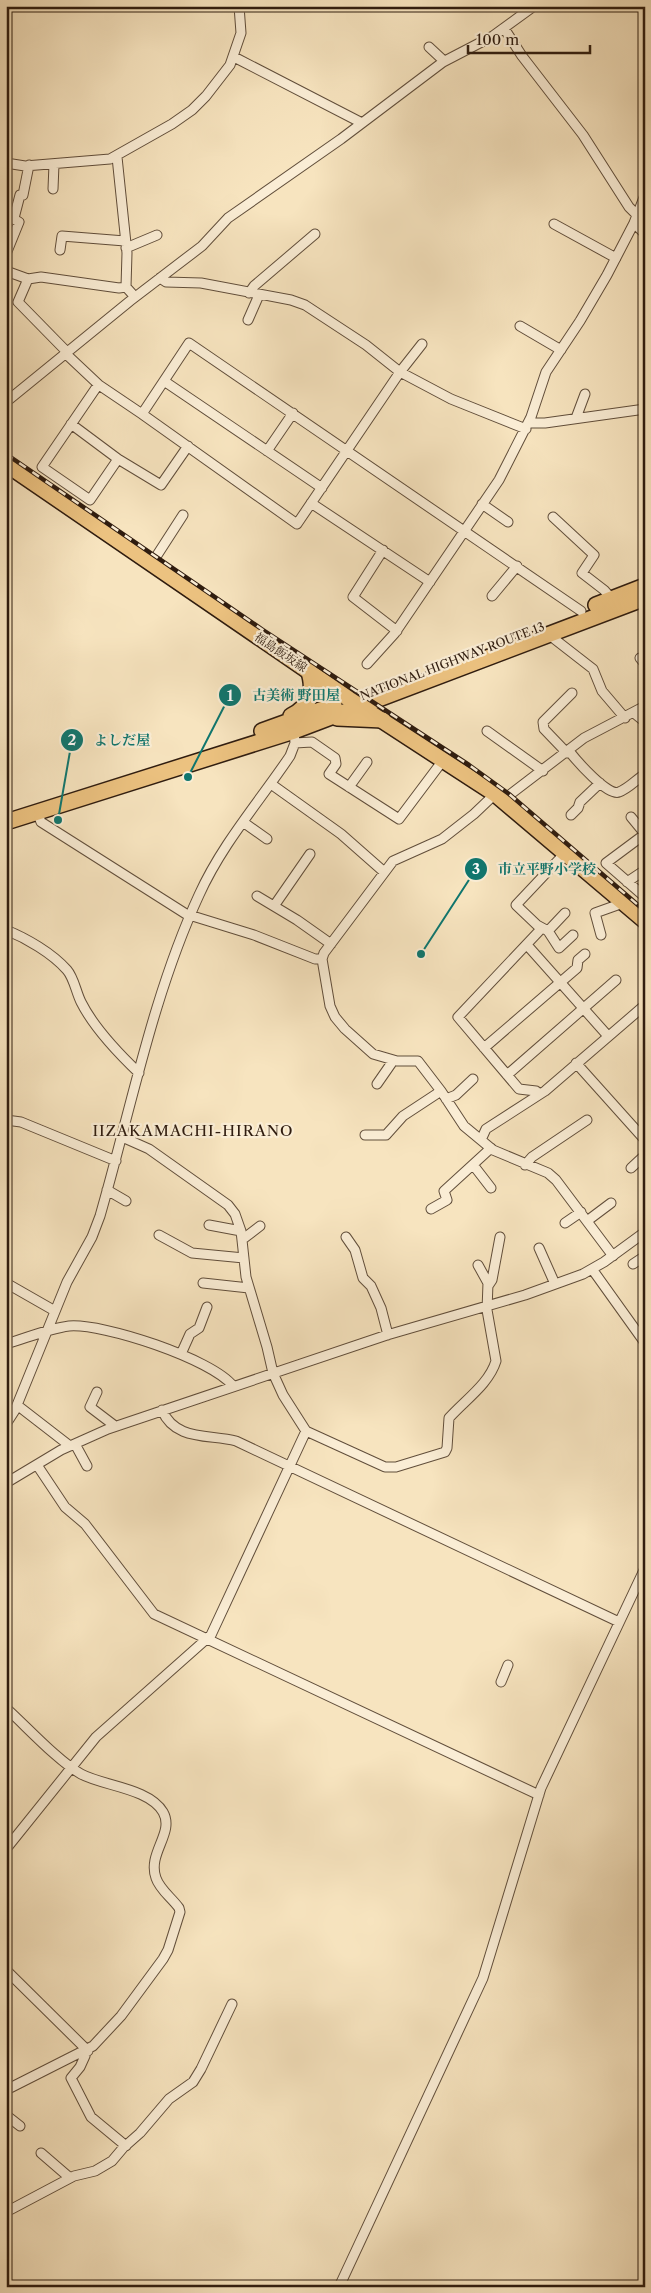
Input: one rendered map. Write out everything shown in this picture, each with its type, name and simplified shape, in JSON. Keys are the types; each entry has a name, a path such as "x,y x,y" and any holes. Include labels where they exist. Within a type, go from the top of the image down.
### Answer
{"main road":[{"name":"福島飯坂線","path":"6,464 308,669 354,703 383,720 499,797 645,921"},
{"name":"NATIONAL HIGHWAY ROUTE 13","path":"6,822 175,767 294,737 354,703 645,586"},
{"name":"NATIONAL HIGHWAY ROUTE 13","path":"175,767 228,744 354,703 645,598"},
{"path":"228,744 289,717 305,707 313,687 308,669"},
{"path":"328,718 383,720"}],"street":[{"path":"6,163 29,165 54,164 101,160 117,156 192,110 222,77 234,57 241,33 239,6"},
{"path":"6,402 135,297 202,246 228,218 362,123 444,61 494,36 534,6"},
{"path":"504,28 522,56 583,135 645,234"},
{"path":"429,47 444,61"},
{"path":"234,57 362,123"},
{"path":"117,156 126,245 126,287 135,297"},
{"path":"52,189 54,164"},
{"path":"6,254 19,225 19,222 10,217 20,195 23,195 29,165"},
{"path":"367,664 397,631 499,480 527,426 546,372 616,258 636,219 645,195"},
{"path":"554,224 616,258"},
{"path":"249,293 254,286 315,234"},
{"path":"60,250 62,236 126,245 157,235"},
{"path":"6,271 28,279 41,277 119,288 126,287"},
{"path":"160,278 166,282 201,283 306,305 366,345 400,372 451,399 527,426 645,409"},
{"path":"28,279 18,302 98,385 188,446 217,469 297,524 400,372 422,344"},
{"path":"248,320 259,295"},
{"path":"520,326 561,350"},
{"path":"142,414 189,343 580,611"},
{"path":"164,381 322,488"},
{"path":"98,385 42,467 90,500 118,459"},
{"path":"576,418 585,394"},
{"path":"267,451 292,413"},
{"path":"71,424 118,459 161,485 188,446"},
{"path":"311,503 430,582"},
{"path":"482,504 508,522"},
{"path":"152,563 183,515"},
{"path":"553,518 594,555 582,573 604,590 612,599"},
{"path":"383,550 353,596 397,631"},
{"path":"492,596 517,566"},
{"path":"548,634 593,669 602,691 625,718"},
{"path":"572,693 543,722 544,729 600,783 613,793 619,793 645,774"},
{"path":"613,1256 552,1176 524,1165 491,1148 480,1140 464,1126 444,1095 418,1061 393,1061 373,1054 335,1017 330,1006 322,959 331,944 393,861 442,839 499,797 543,771 584,738 634,714 645,706"},
{"path":"634,714 645,722"},
{"path":"487,731 543,771"},
{"path":"6,1424 17,1405 67,1282 92,1238 116,1161 166,975 190,916 216,861 271,784 294,737 312,742 335,758 336,764 329,774 399,819 444,760"},
{"path":"349,787 367,762"},
{"path":"571,815 578,808 580,802 600,783"},
{"path":"271,784 341,834 384,871"},
{"path":"37,812 41,822 190,916 254,935 316,959 322,959"},
{"path":"631,817 645,834 606,864 645,897"},
{"path":"243,822 267,839"},
{"path":"565,853 516,905 523,914 545,929 559,948 573,935"},
{"path":"274,906 310,854"},
{"path":"627,882 645,870"},
{"path":"257,896 331,944"},
{"path":"601,936 595,913 623,903"},
{"path":"540,1094 536,1091 519,1089 458,1017 527,945 565,913"},
{"path":"6,930 28,941 66,970 81,1003 93,1021 122,1057 139,1073"},
{"path":"527,945 608,1036"},
{"path":"484,1048 577,968 578,960 585,954"},
{"path":"508,1075 616,980"},
{"path":"480,1140 486,1129 540,1094 645,1005"},
{"path":"377,1084 393,1061"},
{"path":"576,1063 645,1140"},
{"path":"365,1135 386,1135 403,1116 444,1095 456,1095 473,1080"},
{"path":"6,1120 21,1122 116,1161"},
{"path":"524,1165 532,1156 588,1120"},
{"path":"122,1137 149,1149 222,1200 234,1214 242,1235 249,1288 273,1373 283,1395 306,1431 385,1466 396,1467 445,1452 447,1448 449,1418 488,1378 496,1361 487,1305 488,1286 478,1264"},
{"path":"431,1209 448,1200 444,1192 474,1166 491,1148"},
{"path":"631,1168 645,1155"},
{"path":"474,1166 491,1188"},
{"path":"107,1190 126,1201"},
{"path":"587,1221 611,1202"},
{"path":"565,1223 581,1212"},
{"path":"210,1226 242,1235 260,1226"},
{"path":"6,1483 72,1445 115,1426 388,1335 555,1284 592,1269 645,1232"},
{"path":"159,1235 192,1253 244,1258"},
{"path":"488,1286 492,1280 500,1236"},
{"path":"346,1237 356,1250 363,1278 371,1286 381,1308 388,1335"},
{"path":"538,1248 555,1284"},
{"path":"634,1264 645,1256"},
{"path":"592,1269 645,1343"},
{"path":"6,1283 56,1312"},
{"path":"203,1283 249,1288"},
{"path":"181,1354 190,1334 199,1328 207,1307"},
{"path":"6,1344 48,1330 86,1326 196,1360 233,1386"},
{"path":"97,1392 90,1407 115,1426"},
{"path":"17,1405 72,1445 87,1466"},
{"path":"162,1410 173,1426 186,1434 236,1442 290,1465 620,1622"},
{"path":"6,1850 96,1737 207,1640 306,1431"},
{"path":"37,1465 65,1507 85,1524 154,1614 539,1795"},
{"path":"339,2287 483,1978 539,1795 645,1568"},
{"path":"501,1682 508,1666"},
{"path":"6,1708 71,1766 86,1776 149,1799 162,1811 166,1832 155,1855 154,1874 159,1885 179,1908 180,1912 168,1950 163,1959 121,2016 85,2052 6,2090"},
{"path":"6,1970 85,2052"},
{"path":"6,2212 70,2178 95,2171 112,2162 169,2099 193,2082 232,2004"},
{"path":"85,2052 82,2062 71,2078 90,2117 126,2146"},
{"path":"6,2115 20,2126"},
{"path":"41,2153 70,2178"}],"railway":[{"path":"6,454 263,630 469,765 509,794 645,911"}],"place":[{"name":"古美術 野田屋","path":"188,777"},
{"name":"よしだ屋","path":"58,820"},
{"name":"市立平野小学校","path":"421,954"}],"district":[{"name":"IIZAKAMACHI-HIRANO","path":"193,1130"}]}
